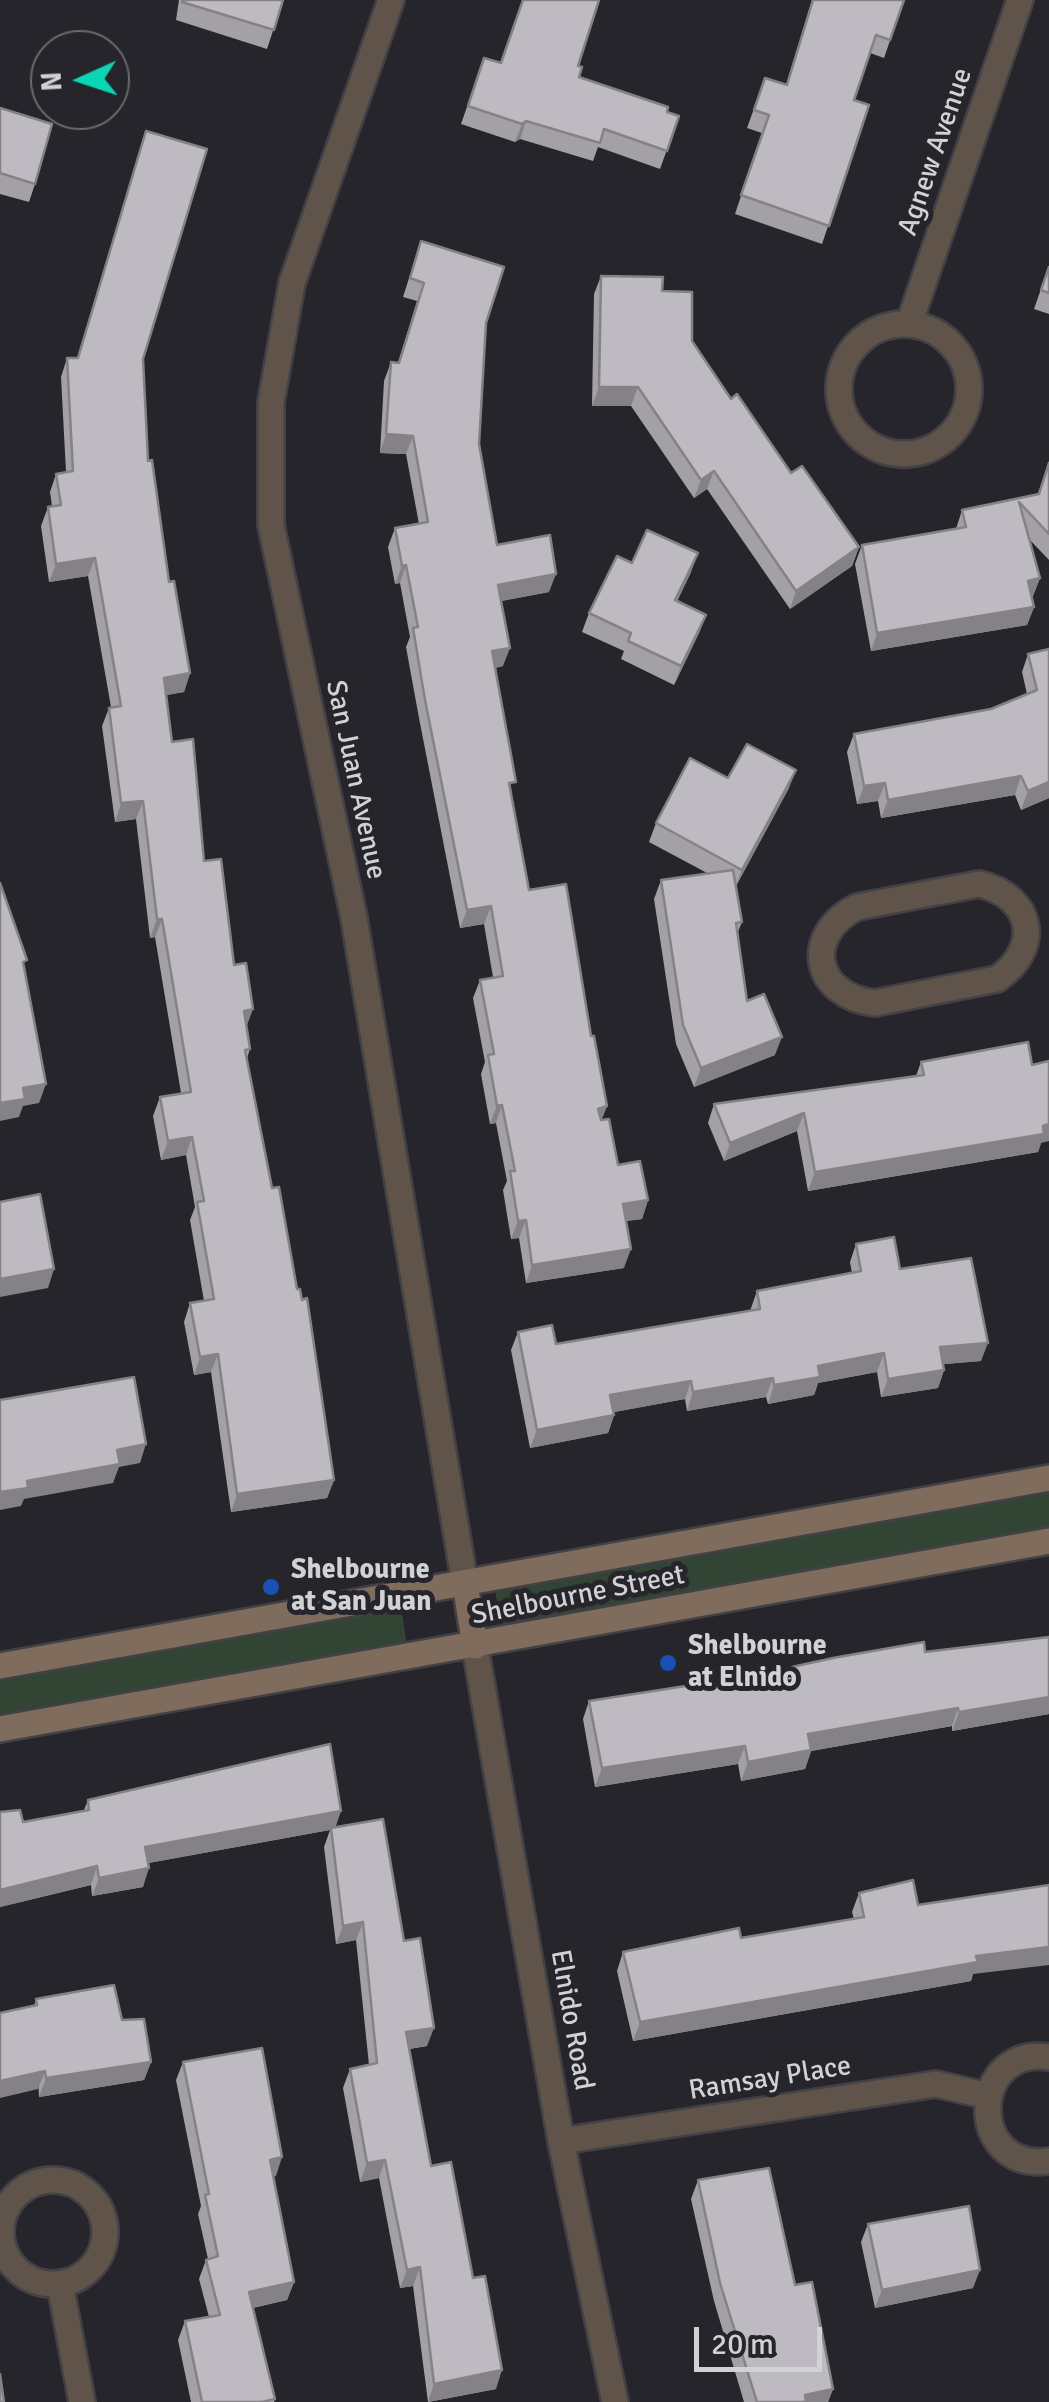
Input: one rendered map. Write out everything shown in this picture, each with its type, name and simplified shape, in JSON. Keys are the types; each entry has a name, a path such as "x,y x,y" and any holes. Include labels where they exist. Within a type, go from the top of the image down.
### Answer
{"main road":[{"name":"Shelbourne Street","path":"0,1666 1049,1478"},
{"name":"Shelbourne Street","path":"0,1729 1049,1541"},
{"path":"465,1584 475,1646"}],"street":[{"name":"San Juan Avenue","path":"391,0 292,283 271,402 271,525 354,918 465,1584"},
{"name":"Agnew Avenue","path":"909,324 1020,0"},
{"path":"892,324 909,324 928,328 958,352 966,369 969,391 965,412 955,431 918,454 897,454 876,449 858,436 846,419 839,398 840,376 847,356 861,340 892,324"},
{"path":"979,884 997,888 1013,899 1038,934 1013,968 997,979 875,1002 854,1000 837,990 824,973 821,953 832,924 857,906 979,884"},
{"name":"Elnido Road","path":"475,1646 561,2141 615,2402"},
{"path":"1049,2057 1024,2058 1008,2066 988,2096 986,2113 999,2144 1028,2162 1049,2162"},
{"name":"Ramsay Place","path":"561,2141 936,2084 988,2096"},
{"path":"39,2181 73,2184 98,2206 104,2222 100,2255 90,2269 60,2284 26,2277 13,2266 4,2250 2,2216 23,2188 39,2181"},
{"path":"60,2284 82,2402"}],"green space":[{"path":"1049,1490 1049,1529 501,1628 495,1590"},
{"path":"401,1607 407,1646 0,1717 0,1678"}],"building":[{"path":"183,0 283,0 274,30"},
{"path":"523,0 599,0 578,66 582,67 579,77 668,107 667,112 679,116 667,151 604,129 600,143 468,106 484,58 501,63"},
{"path":"813,0 904,0 890,40 876,35 854,100 869,105 829,226 741,195 769,115 754,110 765,78 787,85"},
{"path":"0,108 30,117 30,130 50,130 35,184 0,173"},
{"path":"146,131 207,149 143,359 148,461 152,460 169,582 174,581 190,673 164,678 172,742 193,739 204,861 221,859 234,965 246,963 253,1009 244,1011 250,1049 245,1050 272,1188 279,1187 297,1289 302,1300 307,1298 334,1480 237,1494 218,1354 200,1357 190,1303 214,1299 197,1202 204,1201 192,1137 168,1141 160,1097 191,1092 162,919 157,919 143,801 121,803 109,708 121,706 95,558 56,564 48,507 61,505 56,474 73,471 67,358 78,358"},
{"path":"421,241 504,267 486,323 479,444 497,545 550,535 556,574 498,585 510,648 492,651 516,782 509,783 529,890 566,884 591,1036 607,1106 598,1109 601,1120 609,1119 618,1165 640,1161 648,1200 623,1204 631,1249 532,1265 526,1220 518,1221 510,1171 515,1171 488,1055 494,1054 480,980 503,976 491,906 467,910 425,700 413,628 418,627 395,528 428,522 413,436 386,434 391,362 399,363 424,283 410,278"},
{"path":"1049,267 1049,293 1041,290"},
{"path":"601,276 663,277 662,291 692,292 692,341 731,399 737,394 791,473 802,466 859,547 796,591 714,471 701,480 638,387 599,387"},
{"path":"1049,463 1049,534 1019,502 1040,578 1028,581 1034,607 877,633 862,545 966,527 962,510 1039,494"},
{"path":"647,530 698,553 675,600 706,615 681,666 628,641 631,633 589,613 617,556 632,563"},
{"path":"1049,649 1049,782 1028,791 1021,776 888,800 885,783 864,786 854,734 991,709 1037,690 1028,654"},
{"path":"747,744 796,770 742,870 656,823 690,758 728,778"},
{"path":"733,870 742,922 736,923 747,1001 764,994 782,1037 701,1068 683,1025 661,880"},
{"path":"0,883 27,960 23,962 46,1084 23,1088 25,1099 0,1103"},
{"path":"1028,1042 1032,1065 1049,1061 1049,1124 1043,1126 1044,1134 815,1172 804,1113 730,1143 714,1104 924,1075 921,1062"},
{"path":"40,1194 54,1269 0,1279 0,1202"},
{"path":"894,1237 900,1269 971,1258 988,1343 940,1347 944,1370 888,1379 884,1353 818,1366 820,1377 774,1385 773,1378 693,1392 691,1381 610,1395 614,1415 537,1430 518,1332 552,1325 556,1344 760,1309 757,1291 861,1271 856,1244"},
{"path":"134,1377 146,1444 117,1450 120,1464 27,1481 28,1488 0,1492 0,1400"},
{"path":"1049,1637 1049,1697 808,1734 811,1750 748,1762 745,1746 602,1768 589,1701 692,1685 692,1689 924,1642 925,1652"},
{"path":"330,1744 341,1811 145,1847 149,1868 99,1878 97,1866 0,1890 0,1812 20,1810 23,1822 89,1810 88,1800"},
{"path":"383,1819 404,1941 420,1938 434,2028 406,2032 431,2166 451,2162 473,2278 485,2276 502,2370 434,2384 420,2267 407,2270 385,2160 367,2163 350,2069 377,2063 363,1922 343,1926 331,1828"},
{"path":"913,1880 918,1905 1049,1885 1049,1947 976,1956 978,1962 640,2022 623,1952 739,1928 741,1938 864,1917 859,1893"},
{"path":"114,1985 122,2020 144,2019 151,2062 46,2078 45,2071 0,2081 0,2013 37,2005 36,1999"},
{"path":"262,2048 282,2157 270,2160 294,2282 249,2292 275,2399 202,2402 185,2321 220,2315 206,2260 218,2256 183,2062"},
{"path":"769,2168 795,2285 812,2282 833,2389 805,2395 806,2402 757,2402 720,2283 698,2180"},
{"path":"969,2206 980,2270 882,2290 868,2224"}],"place":[{"name":"Shelbourne at San Juan","path":"271,1587"},
{"name":"Shelbourne at Elnido","path":"668,1663"}]}
